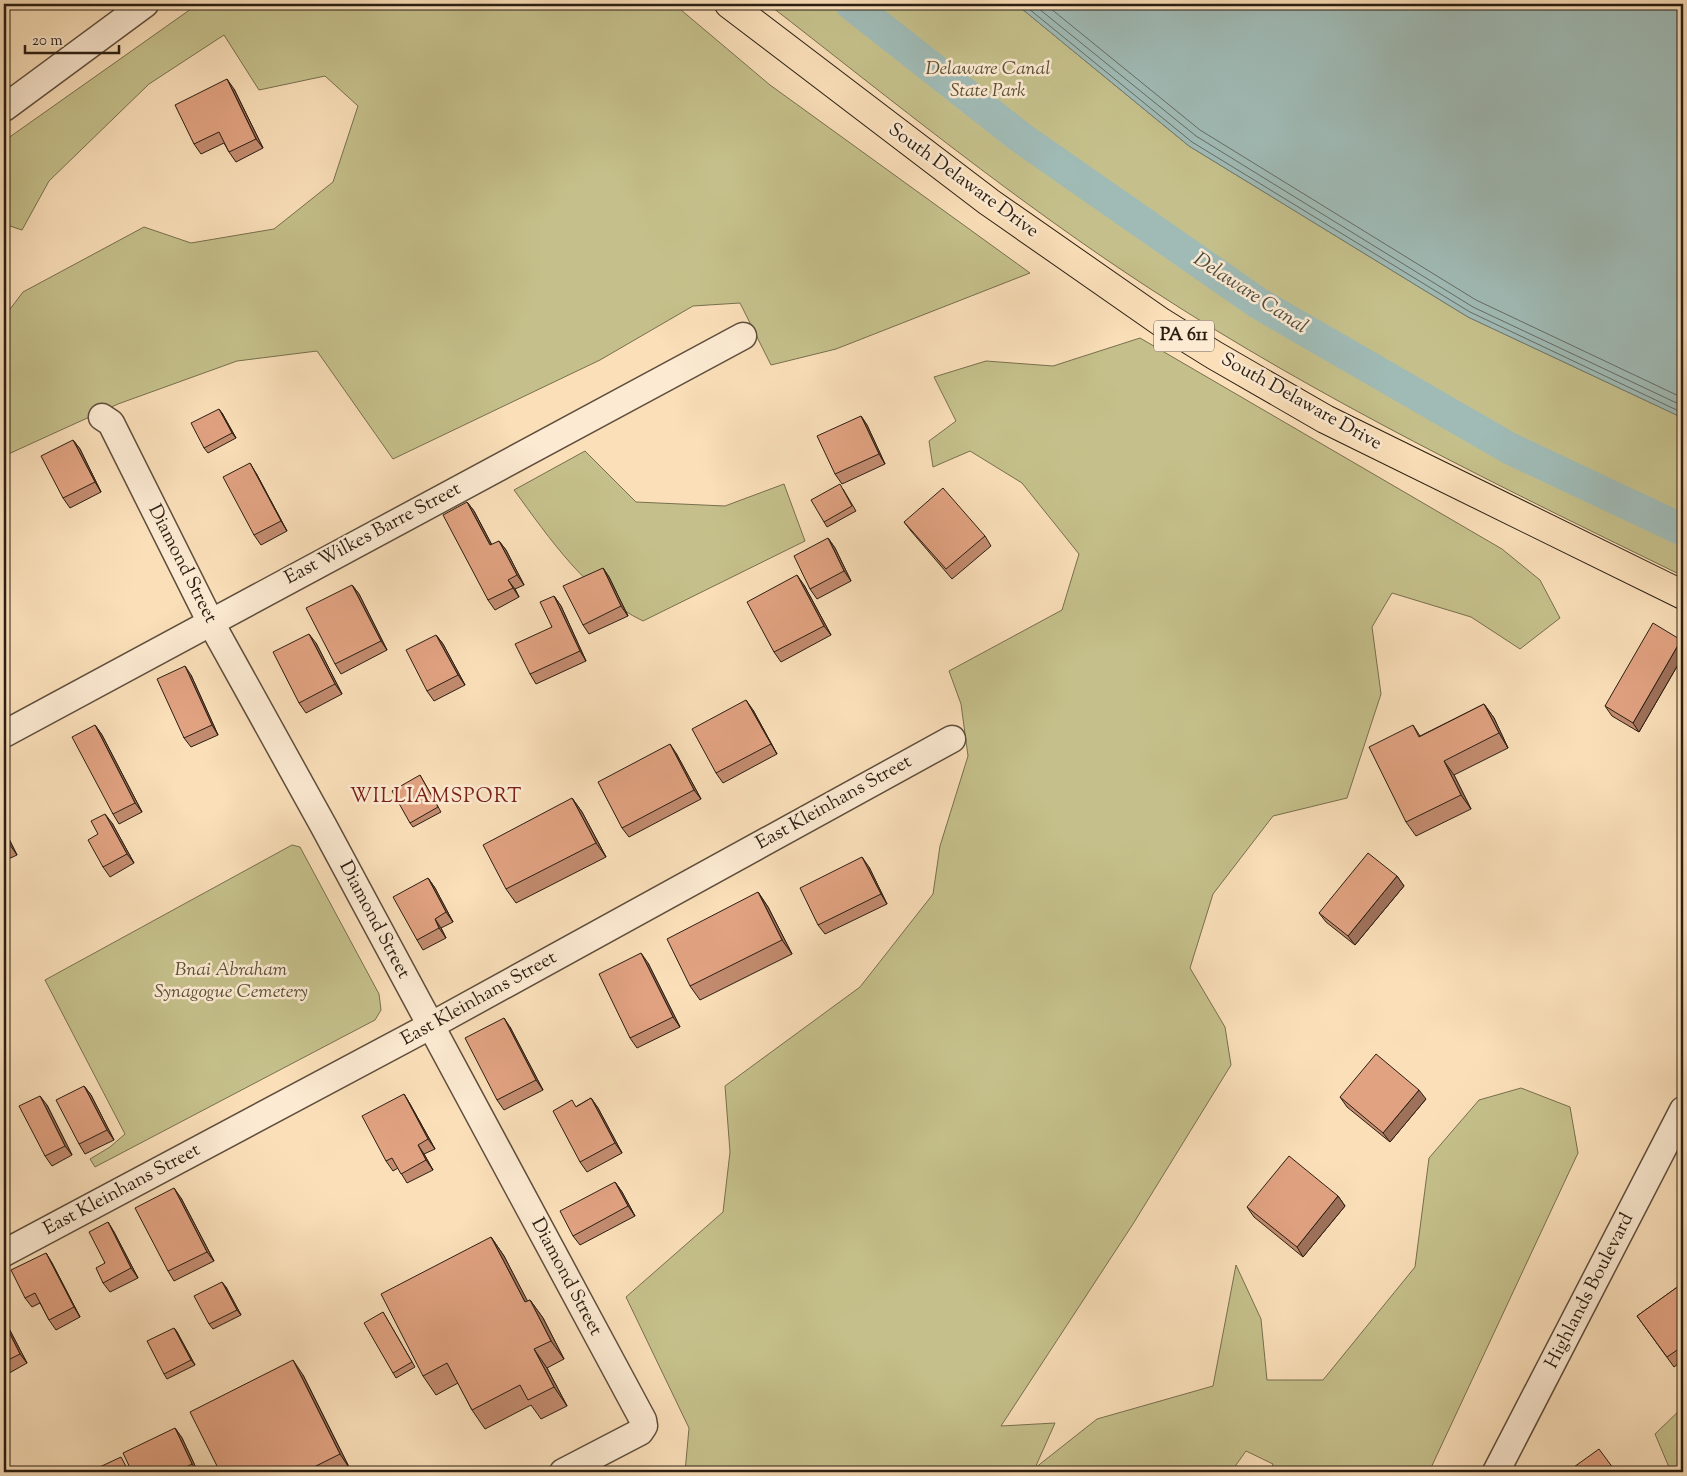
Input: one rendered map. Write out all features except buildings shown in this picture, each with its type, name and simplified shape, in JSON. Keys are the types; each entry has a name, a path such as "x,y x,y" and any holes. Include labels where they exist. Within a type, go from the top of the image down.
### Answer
{"highway":[{"name":"South Delaware Drive","path":"729,4 989,202 1168,326 1325,418 1683,596"}],"street":[{"path":"4,108 144,4"},
{"name":"East Wilkes Barre Street","path":"4,734 210,621 742,336"},
{"name":"Diamond Street","path":"102,416 111,423 210,621 324,825 430,1026 643,1420 644,1426 640,1432 564,1472"},
{"name":"East Kleinhans Street","path":"4,1253 430,1026 952,738"},
{"name":"Highlands Boulevard","path":"1496,1472 1683,1110"}],"green space":[{"path":"198,4 674,4 770,85 1030,273 836,349 771,365 740,303 693,306 600,360 393,459 317,351 237,361 118,404 4,456 4,317 23,292 144,227 191,243 274,229 333,182 358,106 325,76 259,90 224,35 149,84 49,181 22,230 4,224 4,141"},
{"name":"Delaware Canal State Park","path":"768,4 1016,4 1189,146 1468,317 1683,418 1683,576 1480,476 1347,406 1281,369 1152,290 1102,257 1005,187"},
{"path":"1140,338 1502,549 1540,580 1560,618 1520,649 1471,617 1392,593 1372,627 1381,694 1347,798 1273,816 1213,894 1190,968 1225,1027 1231,1065 1133,1224 1001,1426 1055,1423 1035,1468 1097,1419 1213,1386 1236,1265 1261,1319 1267,1380 1323,1380 1415,1267 1429,1158 1479,1100 1521,1088 1570,1107 1578,1153 1429,1472 1271,1472 1273,1464 1246,1451 1231,1472 685,1472 689,1428 626,1297 723,1212 730,1152 725,1086 860,987 933,894 940,846 968,756 961,704 949,671 1062,610 1079,554 1022,483 970,451 933,467 929,441 956,421 934,377 986,361 1053,366"},
{"path":"585,451 636,502 725,506 784,484 805,541 643,621 623,610 587,581 556,546 514,490"},
{"name":"Bnai Abraham Synagogue Cemetery","path":"292,845 300,847 379,994 381,1010 375,1020 95,1167 90,1159 110,1147 125,1134 45,980"},
{"path":"1683,1407 1683,1472 1671,1472 1655,1434"}],"water":[{"path":"1016,4 1683,4 1683,418 1468,317 1189,146"}],"waterway":[{"name":"Delaware Canal","path":"851,4 1020,137 1258,303 1509,448 1683,530"}],"district":[{"name":"WILLIAMSPORT","path":"436,797"}]}
